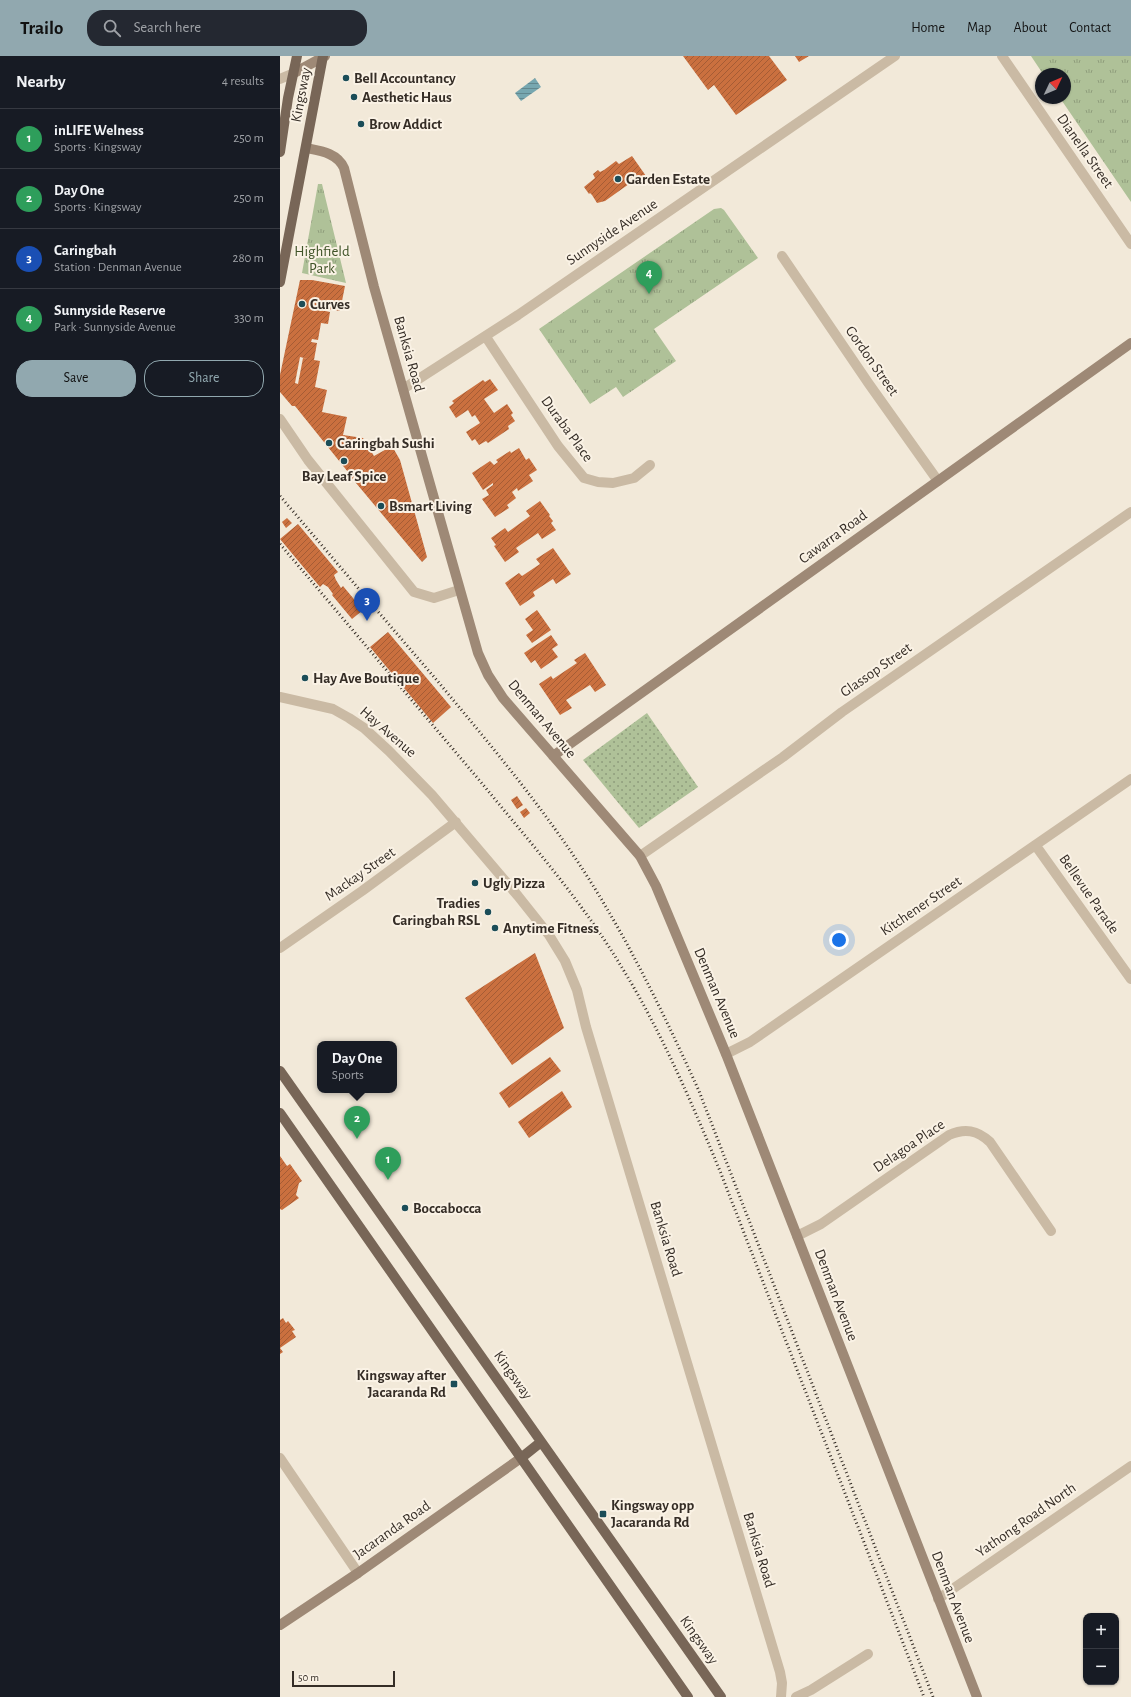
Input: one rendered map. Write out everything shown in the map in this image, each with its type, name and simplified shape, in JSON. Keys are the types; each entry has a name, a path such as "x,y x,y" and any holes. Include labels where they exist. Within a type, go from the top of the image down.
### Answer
{"main road":[{"name":"Kingsway","path":"280,152 297,56"},
{"name":"Kingsway","path":"280,282 324,56"},
{"name":"Kingsway","path":"280,1071 721,1697"},
{"path":"280,1114 688,1697"},
{"path":"521,1458 541,1442"}],"street":[{"path":"280,79 324,56"},
{"name":"Sunnyside Avenue","path":"403,389 486,337 895,56"},
{"name":"Dianella Street","path":"1002,56 1131,244"},
{"name":"Banksia Road","path":"306,148 334,156 340,160 344,168 374,287 459,590"},
{"name":"Gordon Street","path":"782,256 864,378 938,482"},
{"name":"Duraba Place","path":"486,337 558,446 584,478 598,482 614,483 634,478 650,465"},
{"name":"Cawarra Road","path":"553,756 1131,343"},
{"path":"280,418 308,460 414,592 434,598 459,590"},
{"name":"Glassop Street","path":"640,856 784,757 848,708 1131,512"},
{"name":"Denman Avenue","path":"459,590 478,653 488,675 503,698 640,856 656,886 726,1054 976,1697"},
{"name":"Hay Avenue","path":"280,697 333,709 364,728 390,751 432,794 456,822"},
{"name":"Kitchener Street","path":"726,1054 750,1042 1131,779"},
{"name":"Banksia Road","path":"456,822 549,935 565,962 577,990 586,1027 780,1672 782,1683 781,1697"},
{"name":"Mackay Street","path":"280,948 362,892 456,822"},
{"name":"Bellevue Parade","path":"1036,846 1131,979"},
{"name":"Delagoa Place","path":"797,1236 821,1224 949,1135 964,1130 978,1133 990,1142 1051,1231"},
{"path":"280,1458 358,1573"},
{"name":"Jacaranda Road","path":"280,1625 358,1573 521,1458"},
{"name":"Yathong Road North","path":"938,1599 1131,1466"},
{"path":"796,1697 811,1690 868,1654"}],"green space":[{"path":"1031,56 1131,56 1131,202 1064,104 1071,104 1071,68 1039,68"},
{"name":"Highfield Park","path":"318,184 322,184 346,283 302,273"},
{"path":"721,208 724,210 758,258 654,329 676,361 623,397 616,387 590,404 539,329 714,209"},
{"path":"647,713 698,787 639,828 583,760"}],"water":[{"path":"535,78 541,87 521,101 515,93"}],"building":[{"path":"683,56 769,56 787,80 736,115 714,85 708,90"},
{"path":"795,56 809,56 799,62"},
{"name":"Garden Estate","path":"632,156 646,176 639,181 636,179 605,201 597,203 584,187 595,178 593,174 598,170 600,172 604,170 616,161 619,164"},
{"path":"300,280 312,280 345,286 340,311 317,307 316,309 330,312 328,324 321,323 318,340 312,339 311,342 317,343 314,360 320,361 315,387 327,390 322,412 347,417 343,435 363,438 374,456 392,446 400,460 427,557 422,562 351,477 353,472 351,470 348,472 295,406 292,406 280,392 280,375","holes":["300,357 308,359 303,358 298,384 295,383"]},
{"path":"490,379 498,390 484,399 494,413 507,404 513,413 511,415 515,421 508,426 509,429 488,443 486,441 479,445 475,439 472,441 466,432 480,423 475,415 472,417 468,410 456,418 449,407 454,403 452,401 483,380 485,382"},
{"path":"519,448 526,460 529,458 537,470 529,475 533,481 518,491 517,488 512,492 516,498 507,505 509,508 495,517 482,499 489,495 486,490 493,485 493,483 483,490 472,473 490,461 494,465 498,462 496,460 510,451 511,453"},
{"path":"540,501 550,515 549,516 553,521 551,523 556,530 542,539 538,533 516,548 519,552 505,562 494,546 496,545 491,538 505,528 508,532 530,516 526,511"},
{"path":"287,518 292,523 286,528 282,522"},
{"path":"298,524 338,572 334,575 341,588 343,586 363,610 352,619 332,595 333,594 328,587 323,584 320,587 280,539"},
{"path":"553,548 571,574 556,584 553,579 533,592 535,596 520,606 505,583 519,573 522,576 540,564 536,559"},
{"path":"537,610 551,630 532,643 526,635 533,630 525,619"},
{"path":"388,632 451,707 433,723 370,647"},
{"path":"551,635 558,645 552,649 558,657 541,669 535,660 531,663 524,653"},
{"path":"585,653 606,685 595,692 590,685 566,700 572,708 560,715 539,684 551,676 553,679 577,663 574,660"},
{"path":"517,796 523,805 517,809 511,800"},
{"path":"526,808 530,813 524,818 520,812"},
{"path":"535,953 564,1028 512,1065 465,998"},
{"path":"550,1057 561,1071 509,1108 499,1093"},
{"path":"562,1091 572,1107 529,1138 518,1122"},
{"path":"280,1156 287,1166 290,1164 302,1181 299,1183 296,1195 299,1198 282,1210 280,1209"},
{"path":"283,1318 286,1323 288,1321 295,1330 292,1331 296,1337 280,1348 280,1320"}],"railway":[{"path":"280,496 435,678 520,782 579,864 625,941 663,1015 699,1091 933,1697"},
{"path":"280,544 554,871 589,918 636,991 675,1067 720,1171 924,1697"}],"place":[{"name":"Bell Accountancy","path":"346,78"},
{"name":"Aesthetic Haus","path":"354,97"},
{"name":"Brow Addict","path":"361,124"},
{"name":"Garden Estate","path":"618,179"},
{"name":"Sunnyside Reserve","path":"649,294"},
{"name":"Curves","path":"302,304"},
{"name":"Caringbah Sushi","path":"329,443"},
{"name":"Bay Leaf Spice","path":"344,461"},
{"name":"Bsmart Living","path":"381,506"},
{"name":"Caringbah","path":"367,621"},
{"name":"Hay Ave Boutique","path":"305,678"},
{"name":"Ugly Pizza","path":"475,883"},
{"name":"Tradies Caringbah RSL","path":"488,912"},
{"name":"Anytime Fitness","path":"495,928"},
{"name":"Day One","path":"357,1139"},
{"name":"inLIFE Welness","path":"388,1180"},
{"name":"Boccabocca","path":"405,1208"},
{"name":"Kingsway after Jacaranda Rd","path":"454,1384"},
{"name":"Kingsway opp Jacaranda Rd","path":"603,1514"}]}
